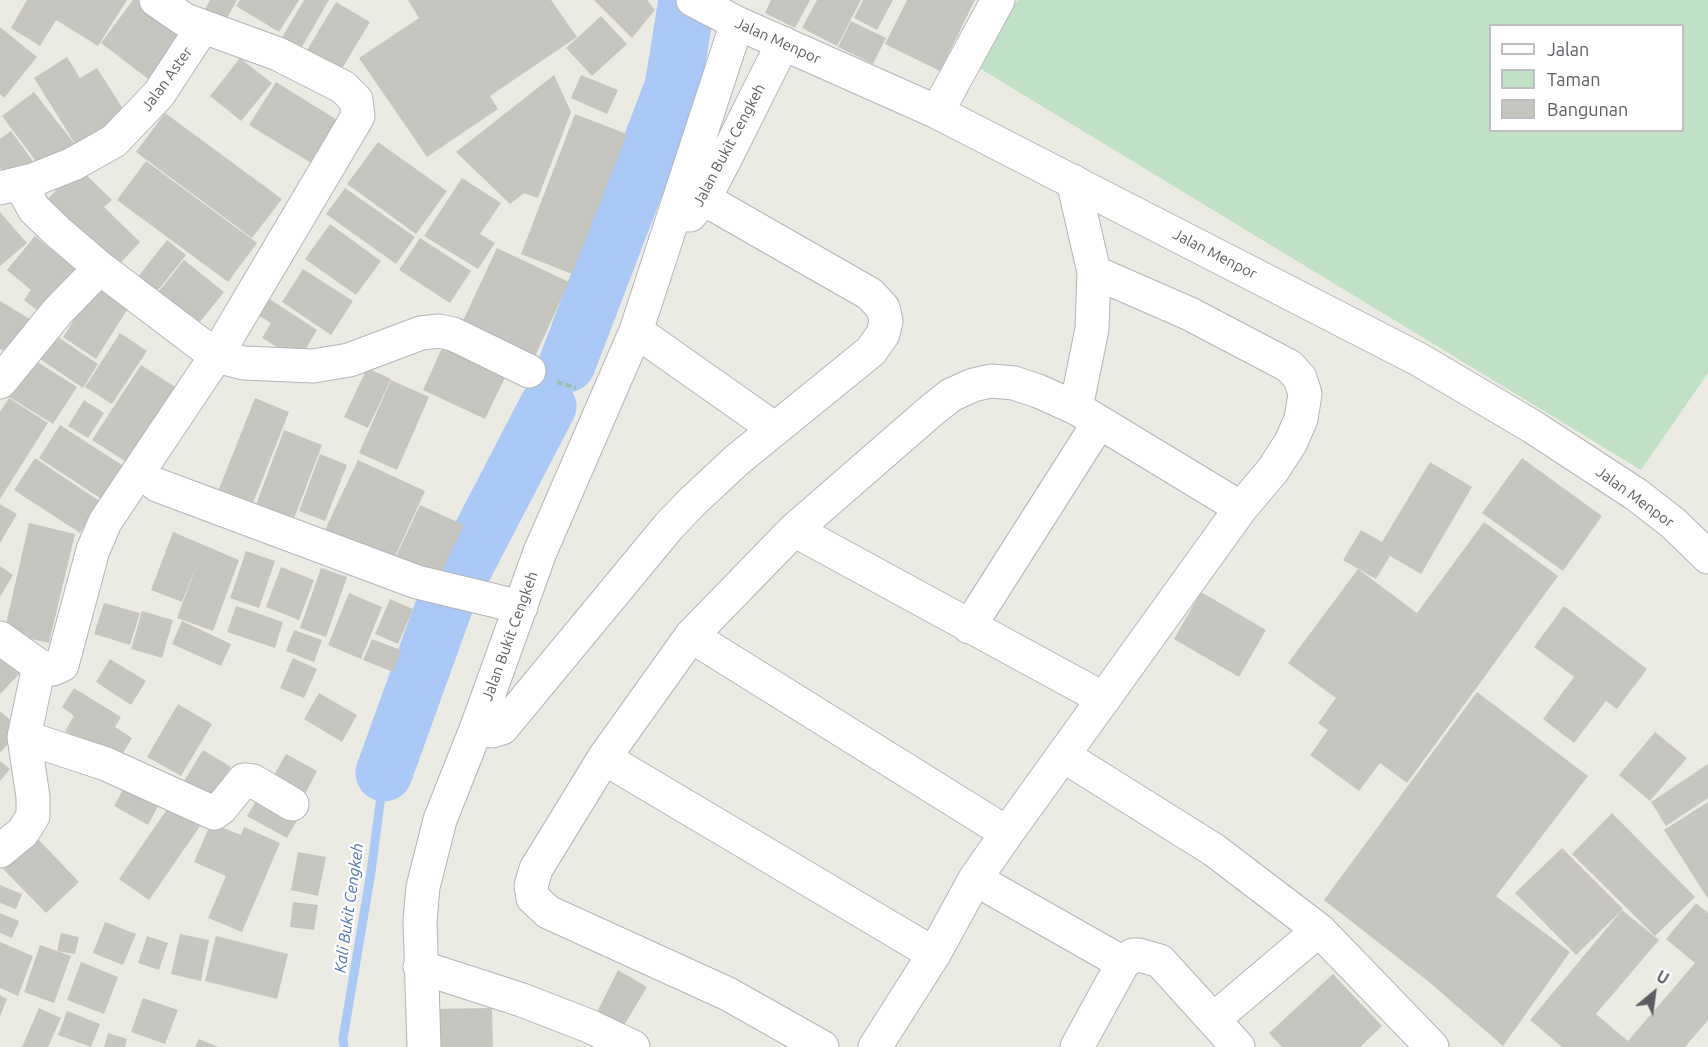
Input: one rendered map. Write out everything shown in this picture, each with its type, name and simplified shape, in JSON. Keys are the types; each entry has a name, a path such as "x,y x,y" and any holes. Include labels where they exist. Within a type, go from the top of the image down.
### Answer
{"street":[{"path":"0,638 39,666 53,669 62,665 93,550 105,522 216,356 353,124 359,110 356,100 343,87 278,54 202,28 185,20 156,0"},
{"path":"937,112 998,0"},
{"name":"Jalan Menpor","path":"713,11 937,112 1418,359 1473,391 1637,495 1673,523 1708,556"},
{"name":"Jalan Bukit Cengkeh","path":"424,1047 420,921 423,887 440,820 560,501 636,331 666,239 713,11"},
{"name":"Jalan Aster","path":"10,185 74,164 114,141 159,94 202,28"},
{"name":"Jalan Bukit Cengkeh","path":"666,239 681,227 704,199 783,43"},
{"path":"969,627 1087,416 1094,272 1074,181"},
{"path":"10,185 100,268 216,356 255,364 313,366 349,360 421,333 439,331 453,334 529,370"},
{"path":"478,724 492,731 502,728 669,526 710,484 875,346 886,326 883,308 870,294 704,199"},
{"path":"0,382 58,311 100,268"},
{"path":"875,1047 934,954 975,879 1006,833 1064,756 1241,508 1273,470 1291,442 1301,419 1305,394 1300,378 1289,366 1190,314 1094,272"},
{"path":"636,331 775,429"},
{"path":"822,1047 728,994 548,912 533,898 531,886 536,869 604,758 691,636 794,530 932,410 951,395 973,385 991,381 1014,383 1038,391 1087,416 1241,508"},
{"path":"157,485 417,582 521,607"},
{"path":"794,530 1104,699"},
{"path":"691,636 1006,833"},
{"path":"0,851 23,832 33,816 33,798 24,738 39,666"},
{"path":"24,738 106,764 214,813 221,808 244,780 253,782 292,804"},
{"path":"1064,756 1214,850 1319,930 1432,1047"},
{"path":"604,758 934,954"},
{"path":"975,879 1123,963"},
{"path":"1214,1018 1319,930"},
{"path":"1077,1047 1123,963 1133,955 1160,961 1238,1047"},
{"path":"420,967 522,1000 590,1026 633,1047"}],"green space":[{"path":"1018,0 1708,0 1708,373 1641,470 971,63"}],"building":[{"path":"27,0 127,0 98,46 56,20 40,46 11,28"},
{"path":"133,0 144,0 193,37 156,85 101,43"},
{"path":"210,0 237,0 225,22 204,11"},
{"path":"240,0 299,0 279,32 236,6"},
{"path":"304,0 329,0 299,52 280,41"},
{"path":"408,0 551,0 577,37 490,96 498,109 427,157 359,58 419,18"},
{"path":"594,0 647,0 655,10 632,38"},
{"path":"771,0 810,0 795,28 765,13"},
{"path":"817,0 861,0 837,46 802,28"},
{"path":"863,0 893,0 877,30 854,18"},
{"path":"907,0 975,0 940,71 885,44"},
{"path":"336,2 370,22 338,75 304,55"},
{"path":"601,16 627,44 592,76 566,48"},
{"path":"851,21 886,38 873,64 838,47"},
{"path":"0,27 37,57 4,98 0,94"},
{"path":"67,57 80,78 97,68 127,115 77,147 34,78"},
{"path":"240,58 272,83 241,121 210,96"},
{"path":"554,75 571,112 538,198 524,193 510,204 456,152"},
{"path":"581,75 618,90 607,114 571,98"},
{"path":"276,82 342,123 316,166 249,125"},
{"path":"34,92 77,147 44,172 2,116"},
{"path":"165,113 282,199 252,238 136,152"},
{"path":"575,114 627,134 572,274 521,254"},
{"path":"11,131 33,161 8,179 0,168 0,139"},
{"path":"378,142 447,191 416,234 347,184"},
{"path":"146,161 257,243 228,282 117,200"},
{"path":"78,167 112,200 104,207 140,242 110,274 39,208"},
{"path":"462,178 501,203 480,234 495,243 478,269 424,236"},
{"path":"345,188 415,237 396,264 326,214"},
{"path":"0,212 27,243 0,266"},
{"path":"330,224 381,261 356,295 305,259"},
{"path":"35,236 59,256 67,247 92,269 47,318 24,300 31,290 7,270"},
{"path":"420,238 471,271 450,303 399,270"},
{"path":"167,240 186,255 148,303 129,288"},
{"path":"497,248 569,282 534,359 461,325"},
{"path":"184,260 224,292 191,333 151,301"},
{"path":"303,269 353,301 331,335 282,302"},
{"path":"99,281 132,302 96,359 63,337"},
{"path":"259,292 317,330 299,360 262,338 271,323 248,309"},
{"path":"0,301 38,324 15,357 0,349"},
{"path":"120,333 147,351 112,404 85,387"},
{"path":"55,335 98,364 83,388 40,359"},
{"path":"447,337 510,367 485,419 423,390"},
{"path":"33,359 77,387 53,424 9,397"},
{"path":"141,365 180,390 131,465 92,440"},
{"path":"367,368 391,379 368,428 344,417"},
{"path":"391,380 429,397 397,470 359,453"},
{"path":"9,398 48,423 0,499 0,412"},
{"path":"255,398 289,412 249,513 215,499"},
{"path":"84,400 104,413 88,438 68,426"},
{"path":"60,425 128,469 106,502 39,458"},
{"path":"284,430 322,445 292,524 254,510"},
{"path":"320,454 347,465 325,521 299,511"},
{"path":"35,458 101,502 80,533 14,490"},
{"path":"1522,458 1602,516 1563,571 1482,513"},
{"path":"358,460 425,491 392,563 324,532"},
{"path":"1430,462 1472,487 1421,574 1390,556 1376,579 1343,560 1361,530 1382,542"},
{"path":"0,504 17,514 0,543"},
{"path":"420,505 464,525 438,580 395,559"},
{"path":"1484,522 1558,576 1407,783 1380,763 1359,791 1310,755 1328,730 1318,723 1336,698 1288,663 1358,569 1417,613"},
{"path":"29,523 75,534 49,643 4,633"},
{"path":"173,532 239,560 213,631 177,618 200,557 182,602 151,590"},
{"path":"246,551 275,561 259,608 230,598"},
{"path":"0,566 13,575 0,597"},
{"path":"281,567 314,580 299,620 266,607"},
{"path":"321,568 347,577 326,637 300,628"},
{"path":"1201,592 1266,630 1239,677 1174,639"},
{"path":"349,593 382,607 361,659 328,645"},
{"path":"390,599 413,609 398,644 375,634"},
{"path":"104,603 140,613 130,645 94,634"},
{"path":"236,606 283,622 275,648 227,632"},
{"path":"1564,606 1647,669 1617,709 1606,701 1574,743 1543,719 1574,677 1534,647"},
{"path":"142,611 173,620 162,658 131,649"},
{"path":"182,621 231,644 221,666 172,644"},
{"path":"294,630 322,640 314,662 286,651"},
{"path":"372,639 401,650 393,672 363,660"},
{"path":"0,642 26,667 0,694"},
{"path":"293,658 317,669 304,698 280,688"},
{"path":"110,659 146,681 131,705 96,682"},
{"path":"74,688 121,717 115,727 132,738 117,763 65,731 74,716 62,707"},
{"path":"1477,692 1588,776 1496,896 1570,952 1503,1046 1429,982 1324,900"},
{"path":"319,693 357,715 342,742 304,719"},
{"path":"178,704 212,724 181,776 147,757"},
{"path":"0,711 21,729 0,753"},
{"path":"1655,732 1687,758 1650,801 1619,775"},
{"path":"203,750 231,767 209,803 181,786"},
{"path":"286,754 317,771 301,802 269,784"},
{"path":"0,761 10,769 0,781"},
{"path":"1708,764 1708,798 1666,826 1651,802"},
{"path":"129,779 163,797 148,825 114,806"},
{"path":"260,794 299,817 287,838 247,816"},
{"path":"172,802 203,822 149,900 119,879"},
{"path":"1708,802 1708,899 1664,830"},
{"path":"1612,813 1695,897 1655,936 1572,854"},
{"path":"211,823 241,835 244,827 280,843 242,932 208,918 226,876 194,862"},
{"path":"36,837 79,882 46,913 3,869"},
{"path":"1562,848 1623,909 1576,955 1515,893"},
{"path":"298,852 326,857 318,896 291,890"},
{"path":"0,885 22,894 16,909 0,903"},
{"path":"293,902 318,905 314,930 290,927"},
{"path":"1696,903 1708,913 1708,1020 1685,1047 1562,1047 1530,1020 1622,910 1659,940 1596,1014 1628,1041 1695,963 1666,939"},
{"path":"0,913 19,921 12,938 0,933"},
{"path":"105,922 136,934 123,965 93,953"},
{"path":"61,933 79,937 75,954 57,951"},
{"path":"180,934 209,940 201,981 171,974"},
{"path":"147,936 168,943 159,970 138,963"},
{"path":"216,936 288,954 277,999 205,981"},
{"path":"0,942 33,956 18,996 0,988"},
{"path":"40,945 71,956 54,1003 24,992"},
{"path":"81,962 118,977 104,1014 67,1000"},
{"path":"618,970 647,987 620,1032 594,1018"},
{"path":"1333,974 1382,1026 1360,1047 1282,1047 1269,1033"},
{"path":"0,995 7,999 0,1016"},
{"path":"143,998 178,1010 165,1044 131,1032"},
{"path":"39,1008 61,1018 48,1047 22,1047"},
{"path":"492,1008 493,1047 435,1047 434,1009"},
{"path":"67,1011 100,1024 91,1047 58,1035"},
{"path":"108,1033 127,1039 125,1047 104,1047"},
{"path":"199,1039 218,1047 195,1047"}],"waterway":[{"path":"567,364 673,87 687,0"},
{"path":"384,773 445,604 548,406"},
{"name":"Kali Bukit Cengkeh","path":"344,1047 343,1039 371,872 384,773"}]}
